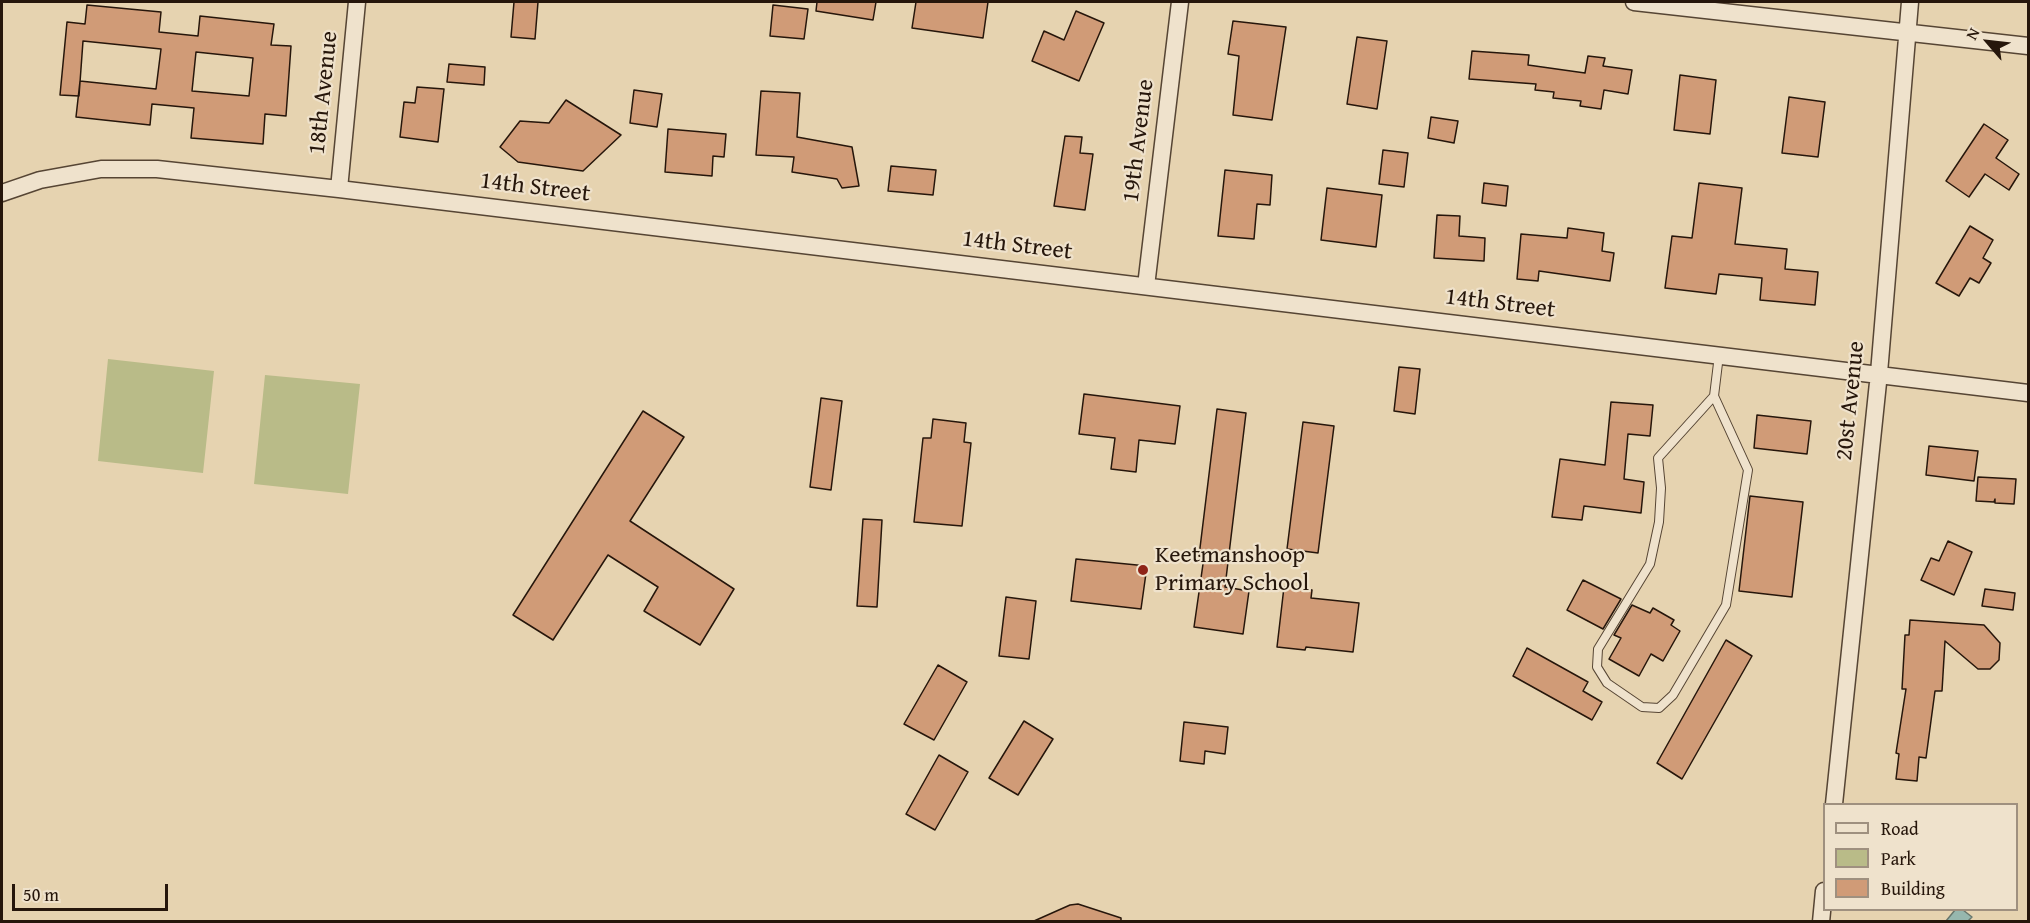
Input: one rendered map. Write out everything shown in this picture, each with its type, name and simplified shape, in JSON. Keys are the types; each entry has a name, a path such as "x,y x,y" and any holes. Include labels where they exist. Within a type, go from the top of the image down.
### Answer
{"street":[{"name":"18th Avenue","path":"339,189 357,2"},
{"name":"19th Avenue","path":"1146,286 1180,2"},
{"path":"1634,2 2028,46"},
{"name":"20st Avenue","path":"1834,803 1879,374 1910,2"},
{"name":"14th Street","path":"2,193 40,180 101,169 158,169 1719,354 2028,393"},
{"path":"1821,921 1823,901"}],"lane":[{"path":"1714,396 1658,458 1661,488 1659,522 1650,564 1598,649 1597,667 1607,683 1642,707 1659,708 1673,695 1726,605 1748,470 1714,396 1719,354"}],"green space":[{"path":"108,359 214,371 203,473 98,461"},
{"path":"265,375 360,384 348,494 254,484"}],"water":[{"path":"1954,911 1964,911 1972,917 1968,921 1946,921"}],"building":[{"path":"514,2 538,2 535,39 511,37"},
{"path":"817,2 876,2 873,20 816,11"},
{"path":"916,2 988,2 983,38 912,28"},
{"path":"87,5 161,12 159,32 198,36 200,16 274,24 271,45 291,46 286,116 265,114 263,144 191,138 194,108 152,104 150,125 76,117 78,96 60,95 67,22 85,24","holes":["83,41 161,49 156,89 80,81","196,52 253,58 249,96 192,91"]},
{"path":"773,5 808,9 804,39 770,36"},
{"path":"1076,11 1104,23 1079,81 1032,61 1044,31 1064,40"},
{"path":"1233,21 1286,27 1272,120 1233,115 1239,56 1228,54"},
{"path":"1357,37 1387,41 1377,109 1347,104"},
{"path":"1472,51 1529,55 1528,65 1585,73 1588,56 1605,58 1603,66 1632,70 1628,94 1604,90 1601,109 1580,106 1581,101 1553,98 1554,92 1535,90 1536,84 1469,79"},
{"path":"449,64 485,67 484,85 447,82"},
{"path":"1680,75 1716,80 1710,134 1674,130"},
{"path":"417,87 444,89 438,142 400,137 404,102 415,103"},
{"path":"634,90 662,94 657,127 630,123"},
{"path":"761,91 800,93 797,137 852,147 859,186 842,188 837,179 792,172 794,157 756,155"},
{"path":"1789,97 1825,102 1818,157 1782,153"},
{"path":"566,100 621,135 583,171 518,162 500,147 520,121 549,123"},
{"path":"1431,117 1458,121 1454,143 1428,138"},
{"path":"1984,124 2008,140 1996,158 2019,174 2009,190 1985,174 1969,197 1946,181"},
{"path":"668,129 726,134 724,157 713,156 712,176 665,172"},
{"path":"1065,136 1082,137 1080,153 1093,154 1085,210 1054,206"},
{"path":"1383,150 1408,153 1404,187 1379,184"},
{"path":"891,166 936,170 933,195 888,191"},
{"path":"1225,170 1272,175 1270,205 1257,204 1254,239 1218,236"},
{"path":"1484,183 1508,186 1506,206 1482,203"},
{"path":"1699,183 1742,188 1735,244 1787,249 1785,269 1818,272 1815,305 1760,300 1762,278 1719,274 1716,294 1665,288 1672,236 1692,238"},
{"path":"1327,188 1382,195 1376,247 1321,240"},
{"path":"1437,215 1460,216 1459,236 1485,238 1484,261 1434,258"},
{"path":"1970,226 1993,240 1983,258 1991,263 1979,283 1970,278 1959,296 1936,283"},
{"path":"1568,228 1604,233 1602,251 1614,253 1610,281 1539,271 1538,281 1517,279 1521,234 1567,238"},
{"path":"1399,367 1420,369 1415,414 1394,411"},
{"path":"1084,394 1180,406 1175,444 1139,440 1136,472 1111,469 1115,438 1079,434"},
{"path":"821,398 842,401 831,490 810,487"},
{"path":"1611,402 1653,405 1650,436 1628,434 1624,479 1644,482 1641,513 1584,506 1582,520 1552,517 1560,459 1605,465"},
{"path":"1217,409 1246,413 1225,587 1249,591 1243,634 1194,627 1204,557 1199,556"},
{"path":"643,411 684,437 630,521 734,589 700,645 644,611 658,587 608,555 553,640 513,615"},
{"path":"1757,415 1811,421 1807,454 1754,448"},
{"path":"933,419 966,423 964,442 971,443 962,526 914,522 923,438 931,438"},
{"path":"1303,422 1334,426 1318,553 1287,549"},
{"path":"1929,446 1978,451 1974,481 1926,475"},
{"path":"1978,477 2016,479 2014,504 1995,503 1995,499 1994,502 1976,501"},
{"path":"1750,496 1803,502 1792,597 1739,591"},
{"path":"863,519 882,520 877,607 857,606"},
{"path":"1948,541 1972,552 1954,595 1921,580 1931,558 1939,561"},
{"path":"1076,559 1147,566 1141,609 1071,601"},
{"path":"1583,580 1621,599 1603,629 1567,610"},
{"path":"1284,587 1312,590 1311,598 1359,603 1353,652 1306,647 1305,650 1277,647"},
{"path":"1985,589 2015,593 2013,610 1982,606"},
{"path":"1006,597 1036,601 1029,659 999,656"},
{"path":"1632,605 1650,613 1653,608 1674,620 1671,625 1680,631 1663,661 1651,654 1639,676 1609,659 1621,638 1614,635"},
{"path":"1910,620 1984,625 2000,643 1999,660 1990,669 1978,669 1945,641 1942,691 1935,691 1926,758 1919,757 1917,781 1896,779 1899,754 1896,753 1906,689 1902,689 1905,635 1909,635"},
{"path":"1726,640 1752,656 1682,779 1657,763"},
{"path":"1527,648 1588,682 1583,691 1602,702 1592,720 1513,676"},
{"path":"938,665 967,682 934,740 904,724"},
{"path":"1024,721 1053,739 1018,795 989,778"},
{"path":"1184,722 1228,727 1225,754 1205,751 1204,764 1180,761"},
{"path":"939,755 968,772 935,830 906,814"},
{"path":"1078,904 1121,918 1121,921 1034,921 1070,905"}],"place":[{"name":"Keetmanshoop Primary School","path":"1143,570"}]}
